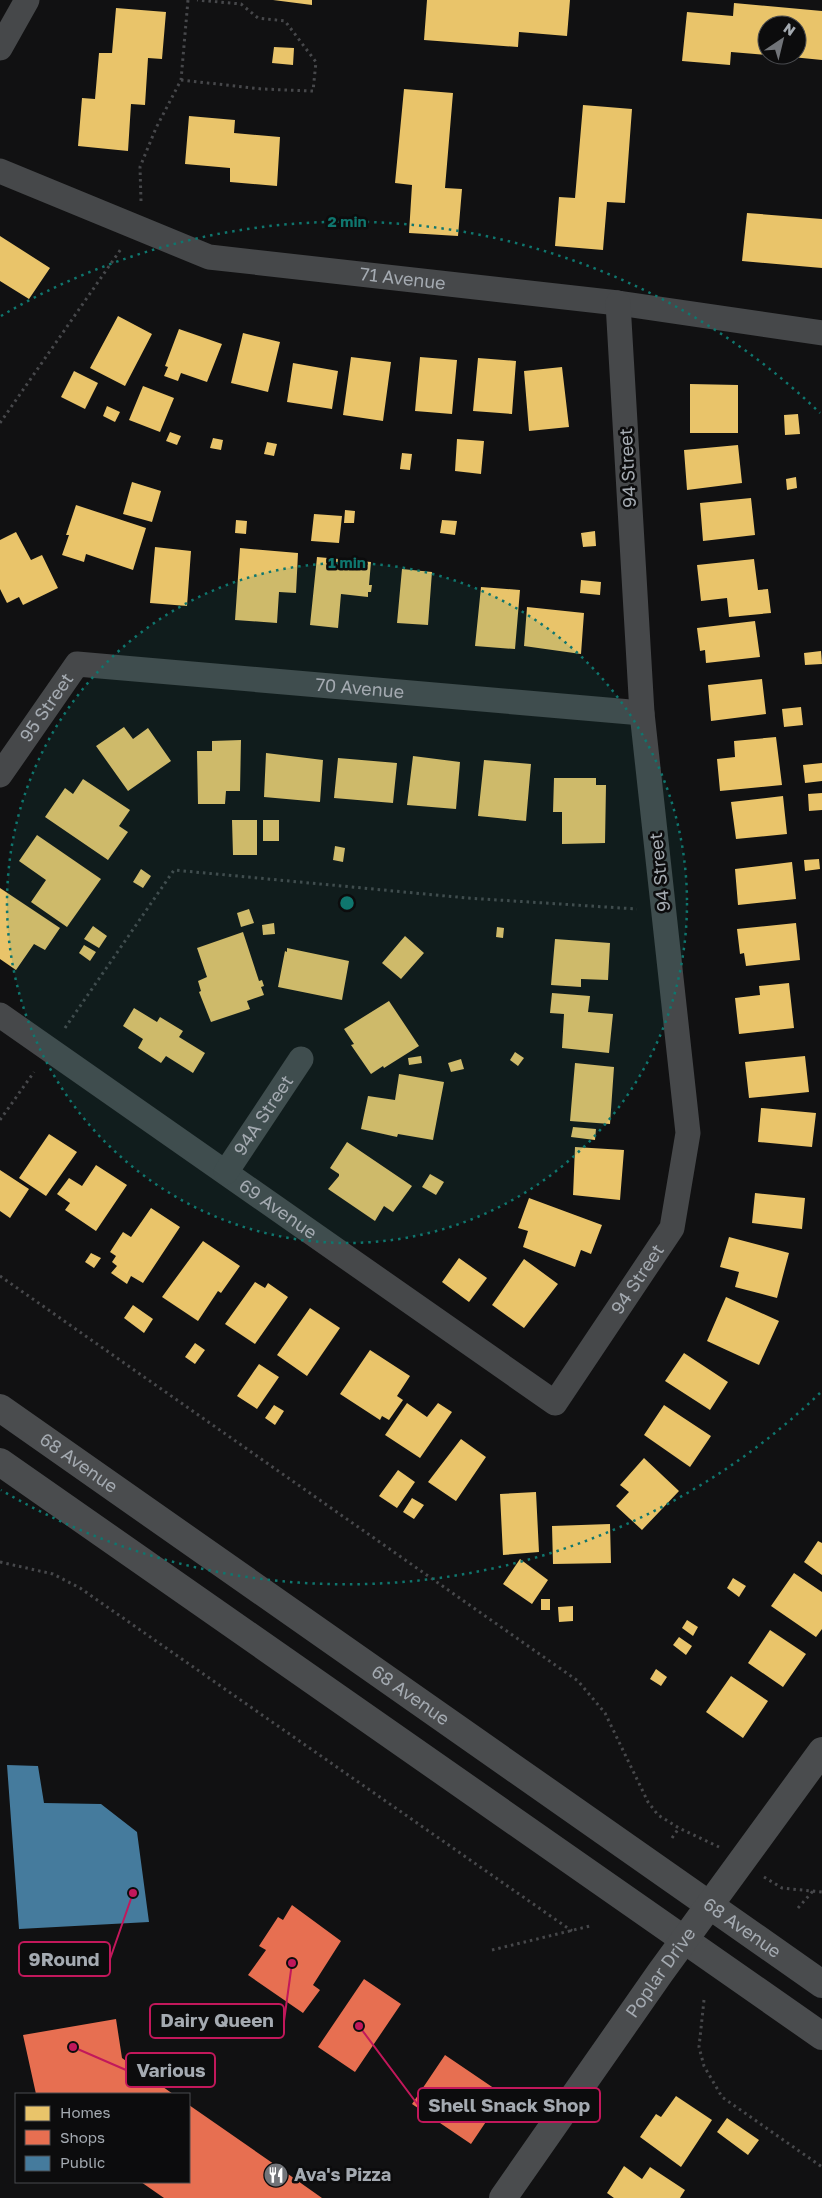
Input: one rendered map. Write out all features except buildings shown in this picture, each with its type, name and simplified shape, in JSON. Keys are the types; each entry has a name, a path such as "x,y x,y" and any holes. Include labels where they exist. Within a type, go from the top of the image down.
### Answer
{"main road":[{"name":"68 Avenue","path":"0,1408 822,1984"},
{"path":"0,1462 822,2036"},
{"name":"Poplar Drive","path":"503,2198 822,1751"}],"street":[{"path":"0,48 27,0"},
{"name":"71 Avenue","path":"0,171 209,257 618,303 822,333"},
{"name":"94 Street","path":"555,1404 672,1228 688,1133 642,713 618,303"},
{"name":"70 Avenue","path":"77,664 642,713"},
{"name":"95 Street","path":"0,775 77,664"},
{"name":"69 Avenue","path":"0,1016 226,1172 555,1404"},
{"name":"94A Street","path":"226,1172 301,1059"}],"path":[{"path":"0,423 137,227 141,209 140,167 156,128 181,80 188,0"},
{"path":"181,80 262,89 313,91 316,62 285,21 258,18 240,4 198,0"},
{"path":"0,1120 174,870 467,898 664,910"},
{"path":"0,1276 578,1681 605,1713 648,1802 658,1815 679,1828 710,1841"},
{"path":"0,1562 53,1574 80,1588 572,1931"},
{"path":"672,1838 679,1828"},
{"path":"787,1888 822,1892"},
{"path":"798,1908 813,1891"},
{"path":"492,1950 590,1926"},
{"path":"704,2000 699,2047 704,2066 722,2097 822,2167"}],"place":[{"name":"9Round","path":"133,1893"},
{"name":"Dairy Queen","path":"292,1963"},
{"name":"Shell Snack Shop","path":"359,2026"},
{"name":"Various","path":"73,2047"},
{"name":"Ava's Pizza","path":"276,2175"}]}
